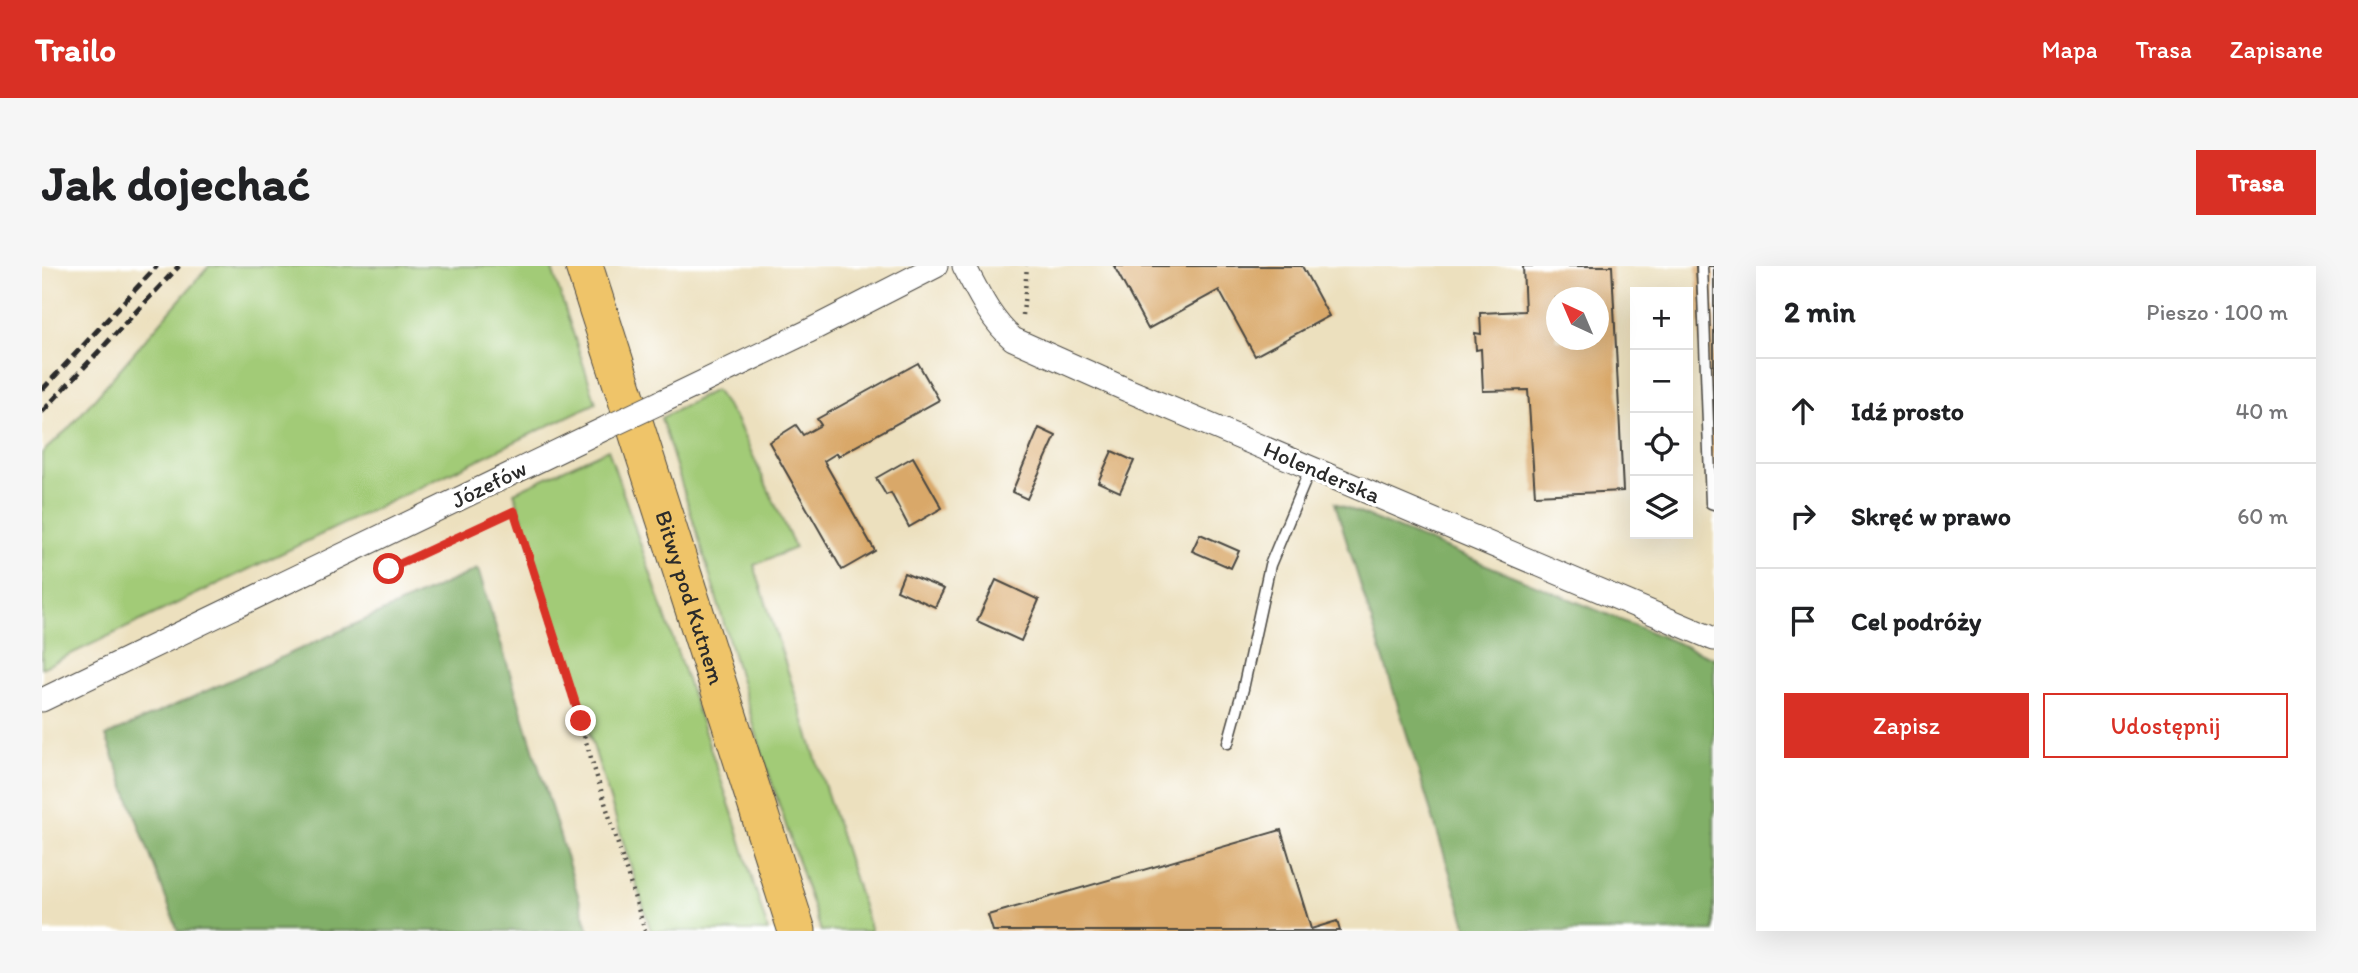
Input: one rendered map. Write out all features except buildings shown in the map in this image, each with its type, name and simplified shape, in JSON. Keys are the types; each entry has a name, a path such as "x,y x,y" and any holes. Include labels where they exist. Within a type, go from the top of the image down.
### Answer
{"main road":[{"name":"Bitwy pod Kutnem","path":"584,266 797,931"}],"street":[{"name":"Józefów","path":"42,700 807,332 936,266"},
{"name":"Holenderska","path":"964,266 995,320 1013,339 1125,390 1714,639"}],"lane":[{"path":"1702,266 1711,503 1714,504"},
{"path":"1228,743 1270,565 1311,467"}],"path":[{"path":"1013,339 1022,319 1027,266"},
{"path":"372,540 389,569 514,511 645,931"}],"green space":[{"path":"209,266 551,266 596,403 42,668 42,453 69,428"},
{"path":"715,390 737,421 795,548 754,565 871,931 821,931 762,753 661,418"},
{"path":"608,449 733,815 768,931 651,931 514,492"},
{"path":"1335,503 1714,658 1714,931 1468,931"},
{"path":"478,569 589,931 178,931 106,736"}],"railway":[{"path":"42,390 157,266"},
{"path":"42,412 179,266"}],"route":[{"path":"389,569 514,511 581,721"}]}
